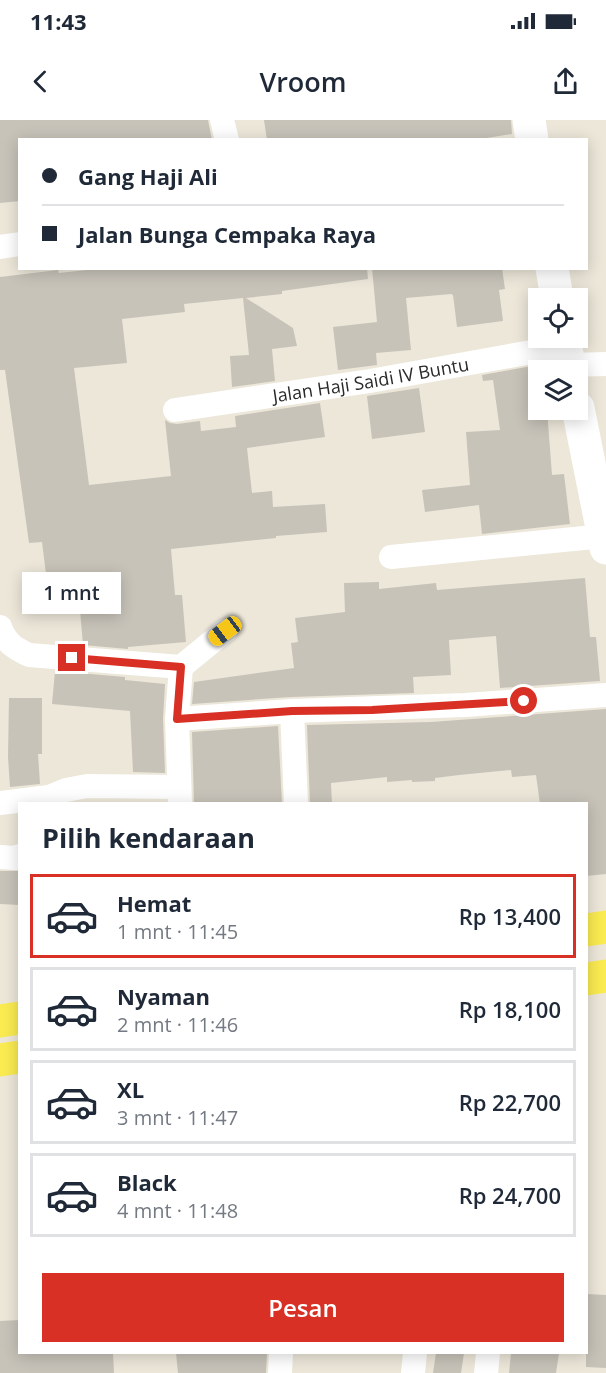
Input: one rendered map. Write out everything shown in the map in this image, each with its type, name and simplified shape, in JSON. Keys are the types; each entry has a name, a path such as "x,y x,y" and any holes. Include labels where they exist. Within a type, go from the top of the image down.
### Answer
{"main road":[{"path":"588,930 606,927"},
{"path":"588,949 606,946"},
{"path":"588,968 606,965"},
{"path":"588,979 606,976"},
{"path":"0,1021 18,1018"},
{"path":"0,1040 18,1037"},
{"path":"0,1060 18,1057"},
{"path":"0,1072 18,1069"}],"street":[{"path":"222,120 226,138"},
{"path":"530,120 532,138"},
{"path":"0,247 18,244"},
{"path":"552,270 555,288"},
{"name":"Jalan Haji Saidi IV Buntu","path":"175,410 567,355 606,364"},
{"path":"391,557 605,542 580,420"},
{"path":"0,627 4,639 14,648 29,655 181,667 225,631"},
{"path":"0,803 49,797 66,790 87,786 179,796 177,719 181,667"},
{"path":"177,719 292,711 465,705 606,695"},
{"path":"292,711 296,802"},
{"path":"0,857 18,857"},
{"path":"280,1373 281,1354"},
{"path":"412,1373 415,1354"},
{"path":"486,1373 488,1354"}],"building":[{"path":"0,120 208,120 212,138 18,138 18,201 0,203"},
{"path":"264,120 511,120 512,134 487,138 267,138"},
{"path":"58,270 59,273 87,270 367,270 368,279 246,298 293,328 297,346 272,349 275,381 232,387 230,356 249,355 243,298 184,304 185,312 122,319 127,363 74,368 89,485 171,476 165,420 177,424 200,421 201,431 236,427 235,416 320,403 325,437 247,448 252,493 272,491 273,507 325,504 327,532 171,549 175,595 182,595 186,642 128,647 128,649 83,645 80,610 51,614 42,542 29,543 5,370 0,370 0,277"},
{"path":"372,270 502,270 505,289 499,290 503,321 457,327 453,295 406,298 411,350 376,353 377,365 338,370 333,327 377,322"},
{"path":"528,367 528,420 548,420 552,475 564,474 570,524 482,534 479,505 425,512 422,490 470,485 466,432 500,430 493,380 483,381 482,375"},
{"path":"419,388 425,432 372,439 367,396"},
{"path":"585,578 590,637 596,637 600,681 500,688 496,636 449,640 451,675 413,677 414,693 291,697 192,704 194,682 294,668 291,643 298,642 295,618 345,612 344,583 379,582 379,589 436,583 437,590"},
{"path":"55,671 125,677 125,680 165,684 163,719 165,773 133,772 130,711 52,704"},
{"path":"9,698 42,698 42,754 38,754 40,784 10,787"},
{"path":"606,709 606,874 588,876 588,802 540,802 536,775 512,777 511,770 435,778 435,781 387,782 387,777 331,783 332,802 310,802 307,725 431,722"},
{"path":"278,726 282,802 194,802 192,732"},
{"path":"0,871 18,871 18,905 0,904"},
{"path":"588,1294 606,1295 606,1368 586,1367"},
{"path":"18,1320 18,1354 113,1354 114,1373 0,1373 0,1321"},
{"path":"176,1354 267,1354 266,1373 178,1373"},
{"path":"436,1354 464,1354 461,1373 433,1373"},
{"path":"511,1354 559,1354 556,1373 509,1373"}],"route":[{"path":"72,658 181,667 177,719 292,711 372,710 524,701"}]}
